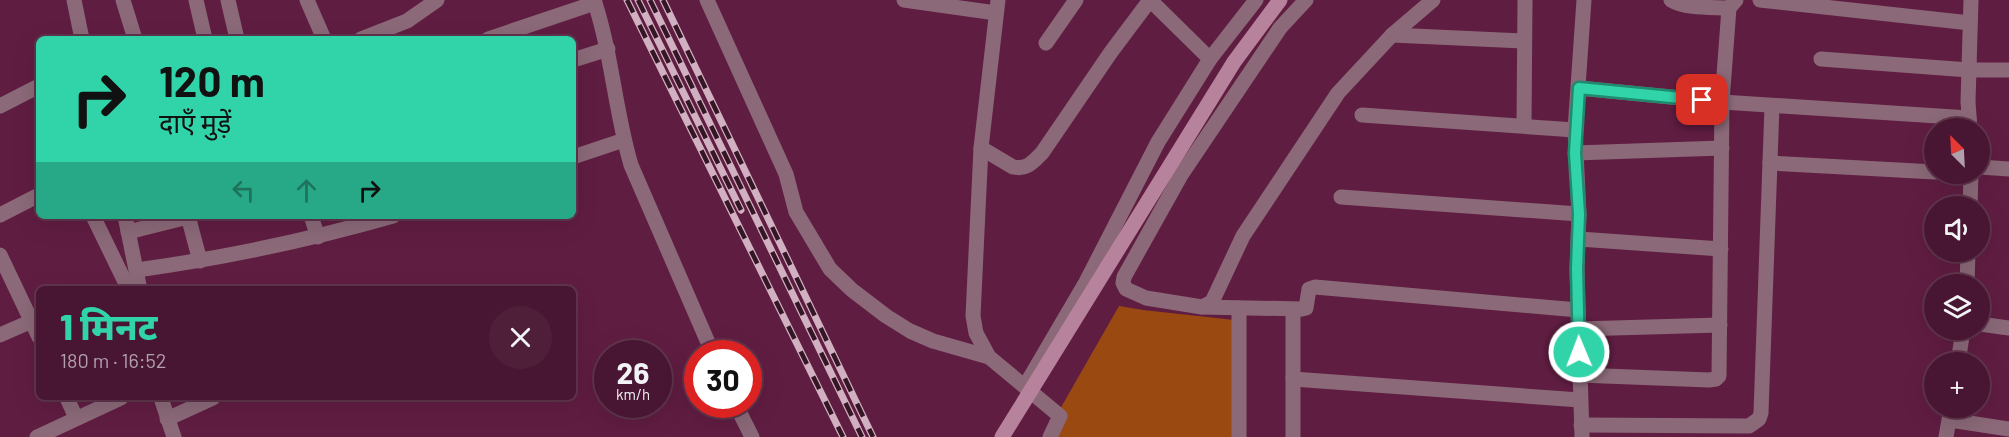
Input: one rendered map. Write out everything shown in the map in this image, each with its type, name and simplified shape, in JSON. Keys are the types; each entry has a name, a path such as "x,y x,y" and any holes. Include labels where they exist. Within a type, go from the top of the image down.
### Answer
{"main road":[{"path":"1002,437 1234,62 1280,0"}],"street":[{"path":"76,0 82,36"},
{"path":"123,0 134,36"},
{"path":"196,0 204,36"},
{"path":"228,0 236,36"},
{"path":"307,0 323,36"},
{"path":"369,36 407,21 437,0"},
{"path":"707,0 786,174 796,212 830,268 860,297 910,331 933,341 989,357"},
{"path":"904,0 997,7 981,148 973,315 976,333 989,357 1060,416 1050,437"},
{"path":"1046,44 1076,0"},
{"path":"981,148 1019,169 1030,165 1042,153 1111,52 1150,0 1210,58"},
{"path":"1025,386 1086,282 1158,142 1210,58 1256,0"},
{"path":"1306,0 1280,28 1181,176 1124,276 1123,283 1126,289 1146,298 1202,307 1293,310 1306,308 1307,292 1314,287 1578,310"},
{"path":"1202,307 1212,302 1243,236 1338,93 1392,35 1433,0"},
{"path":"1524,125 1525,0"},
{"path":"1584,0 1575,130 1579,214 1577,269 1581,431 1749,426 1759,419 1772,105"},
{"path":"1579,375 1716,379 1719,376 1722,102 1732,4 1690,5 1678,4 1671,0"},
{"path":"1760,0 1970,23"},
{"path":"1969,118 1971,0"},
{"path":"497,36 595,2 608,49 624,140 631,165 707,340"},
{"path":"1392,35 1523,41"},
{"path":"576,59 608,49"},
{"path":"1821,59 1969,70 2009,70"},
{"path":"0,106 36,88"},
{"path":"1579,88 1924,120"},
{"path":"1362,115 1575,130"},
{"path":"576,156 624,140"},
{"path":"1575,153 1722,148"},
{"path":"1770,163 1924,171"},
{"path":"1990,168 2009,169"},
{"path":"0,215 36,197"},
{"path":"1341,197 1579,214"},
{"path":"94,219 127,286"},
{"path":"125,219 139,286"},
{"path":"128,232 177,219"},
{"path":"189,219 200,261"},
{"path":"312,219 318,237"},
{"path":"137,270 200,261 318,237 382,219"},
{"path":"1579,239 1721,249"},
{"path":"0,255 36,330"},
{"path":"1239,308 1239,437"},
{"path":"1293,310 1293,437"},
{"path":"0,335 32,321"},
{"path":"1578,329 1720,325"},
{"path":"1990,325 2009,328"},
{"path":"1293,379 1580,400"},
{"path":"68,400 76,418"},
{"path":"37,437 116,400"},
{"path":"162,400 174,437"},
{"path":"167,419 209,400"},
{"path":"742,418 752,437"},
{"path":"1946,437 1950,418"},
{"path":"1966,418 2009,429"}],"shaded area":[{"path":"1119,306 1234,320 1232,437 1044,437"}],"railway":[{"path":"627,0 843,437"},
{"path":"638,0 741,210"},
{"path":"650,0 862,437"},
{"path":"663,0 873,437"}],"route":[{"path":"1579,352 1577,269 1579,214 1575,153 1579,88 1702,100"}]}
